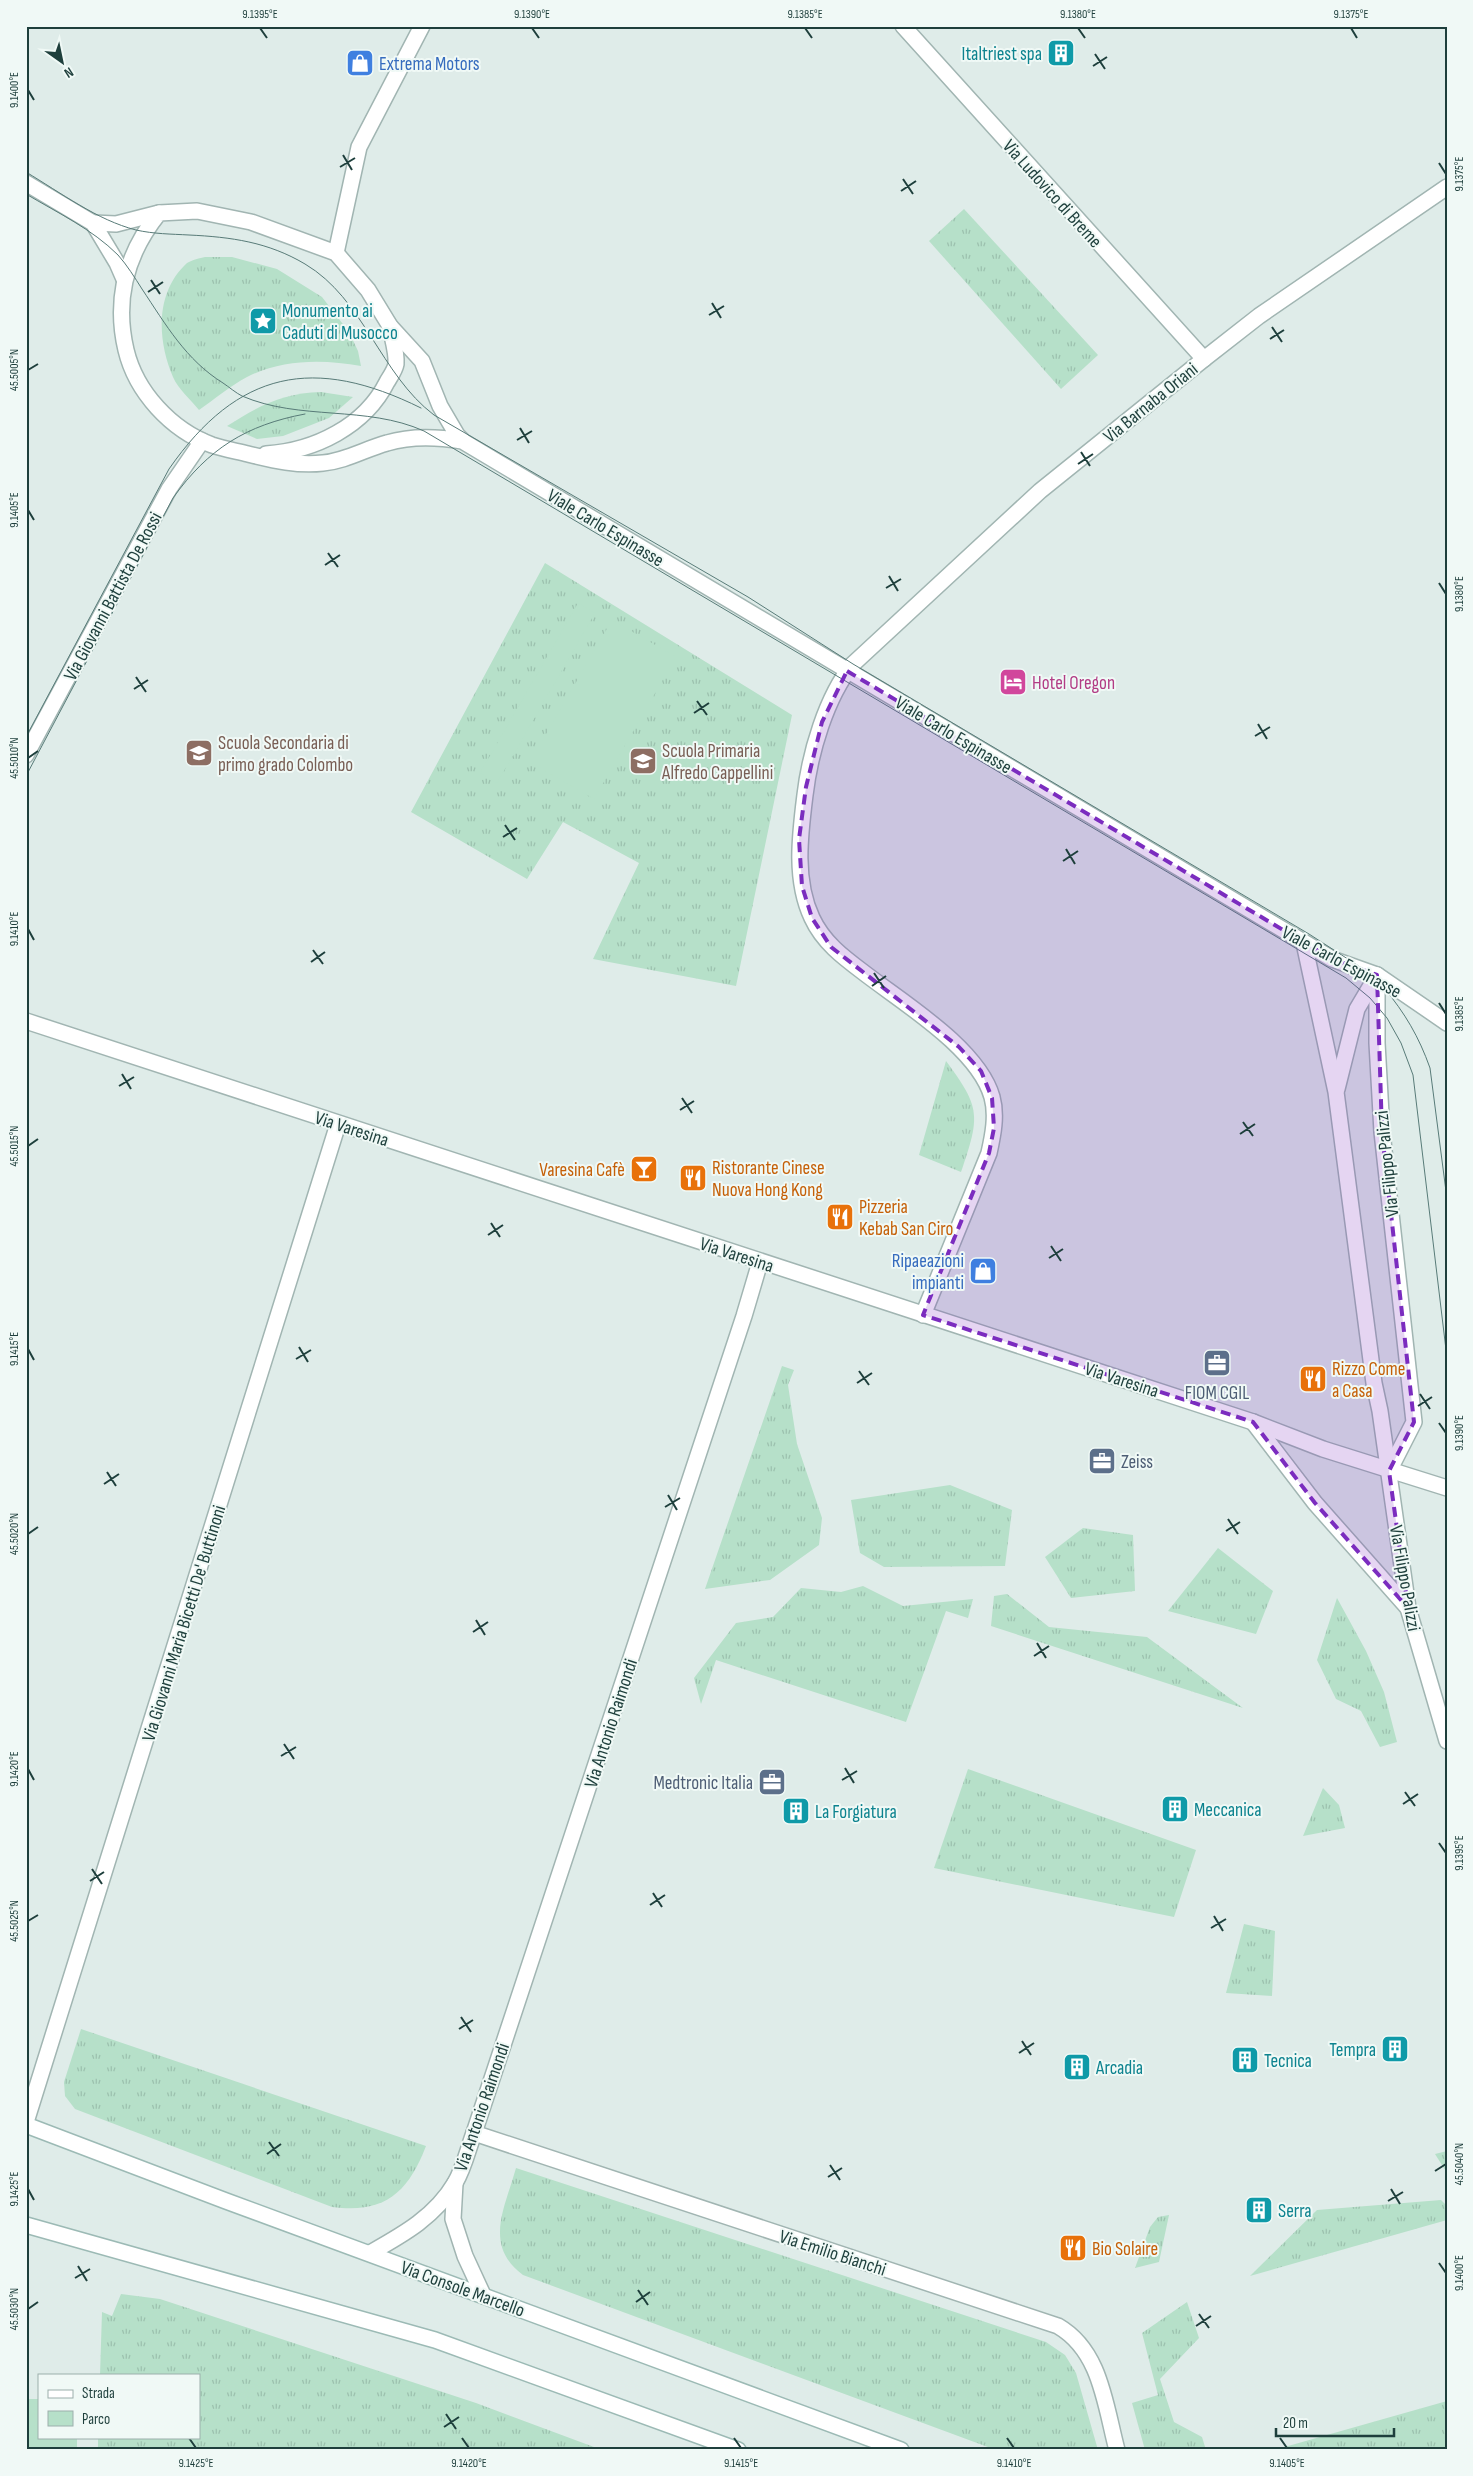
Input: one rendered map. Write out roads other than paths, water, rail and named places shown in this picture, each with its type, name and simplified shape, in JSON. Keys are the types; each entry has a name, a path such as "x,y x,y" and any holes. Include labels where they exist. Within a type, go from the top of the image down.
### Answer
{"street":[{"path":"336,253 359,147 422,26"},
{"name":"Via Ludovico di Breme","path":"903,26 1204,359"},
{"path":"26,183 93,223 114,257 124,279"},
{"name":"Via Barnaba Oriani","path":"850,668 1040,491 1260,316 1447,187"},
{"path":"93,223 116,224 159,213 197,211 251,222 336,253 368,290 390,326 422,361 440,406 462,441"},
{"path":"159,213 136,246 124,279 120,316 127,353 133,370 147,394 159,408 186,432 202,440 244,453 287,463 322,463 354,456 396,441 420,438 462,441"},
{"path":"244,453 281,453 299,449 338,433 356,420 382,392 396,365 390,326"},
{"name":"Via Giovanni Battista De Rossi","path":"26,755 169,489 202,440"},
{"name":"Viale Carlo Espinasse","path":"462,441 850,668 1304,943 1332,959 1377,976 1447,1023"},
{"path":"850,668 822,722 806,787 800,839 802,886 812,918 831,948 959,1046 981,1071 992,1098 994,1128 988,1153 923,1315"},
{"name":"Via Filippo Palizzi","path":"1304,943 1336,1092 1373,1373 1408,1608 1447,1741"},
{"name":"Via Filippo Palizzi","path":"1336,1092 1357,1009 1377,976"},
{"name":"Via Filippo Palizzi","path":"1377,976 1377,1043 1382,1132 1414,1422 1389,1471"},
{"name":"Via Varesina","path":"26,1021 1253,1422 1323,1449 1447,1488"},
{"name":"Via Giovanni Maria Bicetti De' Buttinoni","path":"26,2123 338,1124"},
{"name":"Via Antonio Raimondi","path":"370,2253 432,2214 455,2183 474,2132 744,1316 760,1262"},
{"path":"1253,1422 1315,1503 1408,1608"},
{"name":"Via Console Marcello","path":"26,2123 900,2450"},
{"name":"Via Emilio Bianchi","path":"474,2132 1058,2326 1076,2338 1090,2357 1117,2450"},
{"name":"Via Antonio Raimondi","path":"455,2183 454,2220 465,2256 483,2295"},
{"path":"26,2226 435,2340 738,2450"}],"tram line":[{"path":"26,172 93,213 136,230 220,237 249,242 277,250 305,264 325,279 342,297 358,316 399,379 415,398 434,415 748,597 853,664 1309,934 1373,975 1411,1026 1430,1068 1447,1199"},
{"path":"26,194 86,229 118,255 187,353 210,374 240,395 264,404 379,418 402,423 424,431 1346,978 1370,998 1387,1018 1401,1043 1413,1075 1447,1358"},
{"path":"26,737 169,469 195,436 222,410 251,392 281,382 312,378 346,381 382,391 421,408"},
{"path":"26,776 173,498 186,481 215,453 247,432 264,425 305,414"}],"place":[{"name":"Italtriest spa","path":"1061,53"},
{"name":"Extrema Motors","path":"360,63"},
{"name":"Monumento ai Caduti di Musocco","path":"263,321"},
{"name":"Hotel Oregon","path":"1013,682"},
{"name":"Scuola Secondaria di primo grado Colombo","path":"199,753"},
{"name":"Scuola Primaria Alfredo Cappellini","path":"643,761"},
{"name":"Varesina Cafè","path":"644,1169"},
{"name":"Ristorante Cinese Nuova Hong Kong","path":"693,1178"},
{"name":"Pizzeria Kebab San Ciro","path":"840,1217"},
{"name":"Ripaeazioni impianti","path":"983,1271"},
{"name":"FIOM CGIL","path":"1217,1363"},
{"name":"Rizzo Come a Casa","path":"1313,1379"},
{"name":"Zeiss","path":"1102,1461"},
{"name":"Medtronic Italia","path":"772,1782"},
{"name":"Meccanica","path":"1175,1809"},
{"name":"La Forgiatura","path":"796,1811"},
{"name":"Tempra","path":"1395,2049"},
{"name":"Tecnica","path":"1245,2060"},
{"name":"Arcadia","path":"1077,2067"},
{"name":"Serra","path":"1259,2210"},
{"name":"Bio Solaire","path":"1073,2248"}]}
